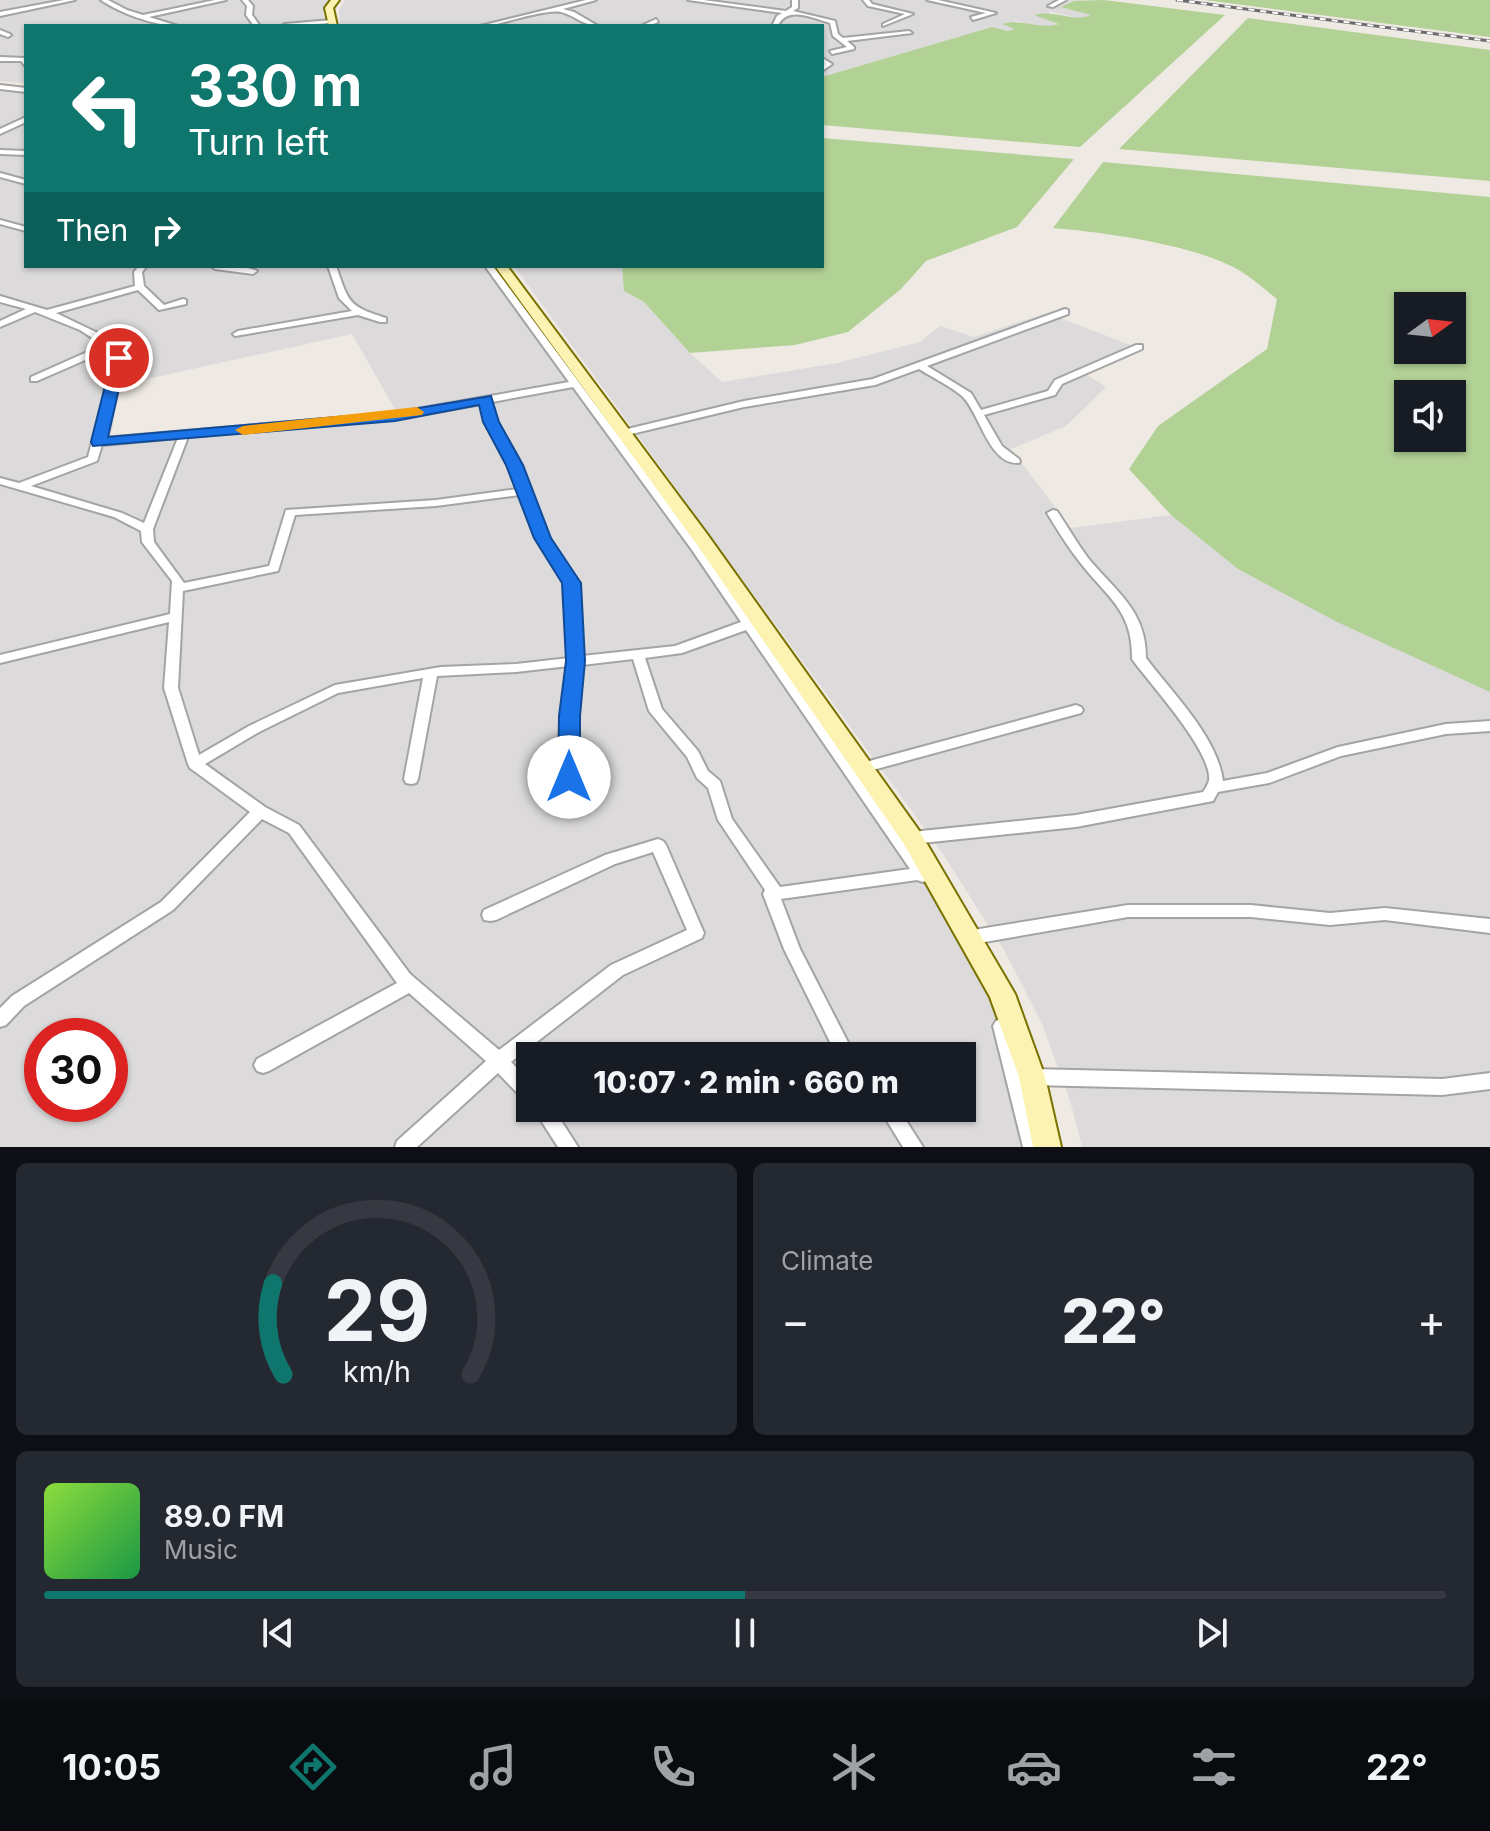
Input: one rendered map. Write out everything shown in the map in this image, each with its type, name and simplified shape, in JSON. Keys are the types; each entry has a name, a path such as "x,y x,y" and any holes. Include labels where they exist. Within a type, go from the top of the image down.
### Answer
{"main road":[{"path":"332,24 329,8 335,0"},
{"path":"502,268 912,838 973,937 1002,994 1032,1077 1047,1147"}],"street":[{"path":"0,14 72,0"},
{"path":"104,0 169,24"},
{"path":"144,16 223,0"},
{"path":"245,0 256,24"},
{"path":"557,0 568,5"},
{"path":"491,24 593,0"},
{"path":"691,0 788,12 833,22 835,35 852,48 832,52"},
{"path":"778,24 776,20 795,8 795,0"},
{"path":"866,0 870,5 910,14 885,25"},
{"path":"930,0 993,13 973,18"},
{"path":"1051,6 1063,0"},
{"path":"554,9 572,13 591,24"},
{"path":"649,24 656,21"},
{"path":"0,32 8,35"},
{"path":"840,40 909,33"},
{"path":"0,59 24,61"},
{"path":"0,87 24,90"},
{"path":"0,131 24,120"},
{"path":"10,127 24,129"},
{"path":"0,152 24,153"},
{"path":"0,175 24,181"},
{"path":"2,225 24,229"},
{"path":"141,268 138,272 140,287 162,308 183,302"},
{"path":"230,268 253,271"},
{"path":"333,268 343,298 359,312 383,320"},
{"path":"490,268 749,624 922,873 975,957 1020,1090 1032,1147"},
{"path":"47,313 140,287"},
{"path":"0,299 47,313 111,345 119,358 93,459 22,486"},
{"path":"0,324 35,309"},
{"path":"238,334 359,312"},
{"path":"623,433 744,404 875,382 1065,312"},
{"path":"34,379 111,345"},
{"path":"978,414 1052,393 1058,382 1139,347"},
{"path":"920,366 967,395 998,448 1015,461"},
{"path":"99,442 395,416 575,384"},
{"path":"486,399 491,422 524,491 542,538 571,583 576,661 570,716 569,777"},
{"path":"184,435 147,529 148,542 178,581 171,688 195,764 260,811 294,829 409,985 516,1079"},
{"path":"0,481 118,515 147,529"},
{"path":"178,588 274,568 290,512 436,503 524,491"},
{"path":"912,838 1117,815 1208,797 1213,788 1216,781 1209,755 1139,659 1141,639 1126,605 1086,561 1053,513"},
{"path":"0,659 177,616"},
{"path":"195,764 254,729 335,689 431,673 677,650 749,624"},
{"path":"638,655 656,711 693,755 702,774 715,785 725,820 776,893"},
{"path":"411,779 431,673"},
{"path":"862,768 1076,710"},
{"path":"1213,788 1269,778 1338,752 1446,729 1490,726"},
{"path":"0,1020 18,1001 167,906 260,811"},
{"path":"404,1147 499,1061 617,970 696,933 658,845 610,859 490,915"},
{"path":"839,1042 779,919 771,894 922,873"},
{"path":"973,937 1128,911 1251,911 1330,919 1385,914 1490,926"},
{"path":"263,1065 409,985"},
{"path":"1032,1077 1442,1087 1490,1081"},
{"path":"552,1122 569,1147"},
{"path":"897,1122 914,1147"}],"shaded area":[{"path":"0,0 329,0 323,12 326,24 24,24 24,83 0,81"},
{"path":"345,0 1104,0 1074,1 1062,7 1092,15 1082,19 1048,11 1060,23 1044,28 1014,20 1017,28 1008,31 992,27 824,76 824,24 340,24 339,10"},
{"path":"0,87 24,90 24,268 490,268 932,889 975,957 999,1017 1032,1147 0,1147","holes":["352,334 396,411 111,436 120,385"]},
{"path":"515,268 622,268 624,291 644,302 690,353 722,382 837,363 920,342 940,326 974,337 1047,313 1133,346 1087,375 1106,387 1066,426 1011,449 1071,528 1171,515 1238,569 1337,622 1490,692 1490,1147 1082,1147 1070,1100 1042,1024 1004,950 941,851"}],"green space":[{"path":"1104,0 1225,15 1080,147 824,125 824,76 992,27 1008,31 1015,29 1002,24 1059,24 1034,15 1091,15 1061,7 1074,1"},
{"path":"1205,0 1490,0 1490,37 1243,5"},
{"path":"1248,18 1490,50 1490,181 1119,149"},
{"path":"824,138 1074,159 1017,227 926,261 901,289 848,332 795,345 690,353 644,302 624,291 622,268 824,268"},
{"path":"1103,162 1490,197 1490,692 1337,622 1238,569 1171,515 1129,469 1158,426 1267,349 1277,299 1242,272 1201,254 1098,233 1053,228"}],"railway":[{"path":"1177,0 1490,41"}],"slow traffic":[{"path":"243,430 417,412"}],"route":[{"path":"119,358 99,442 395,416 486,399 491,422 514,465 542,538 571,583 576,661 570,716 569,777"}]}
